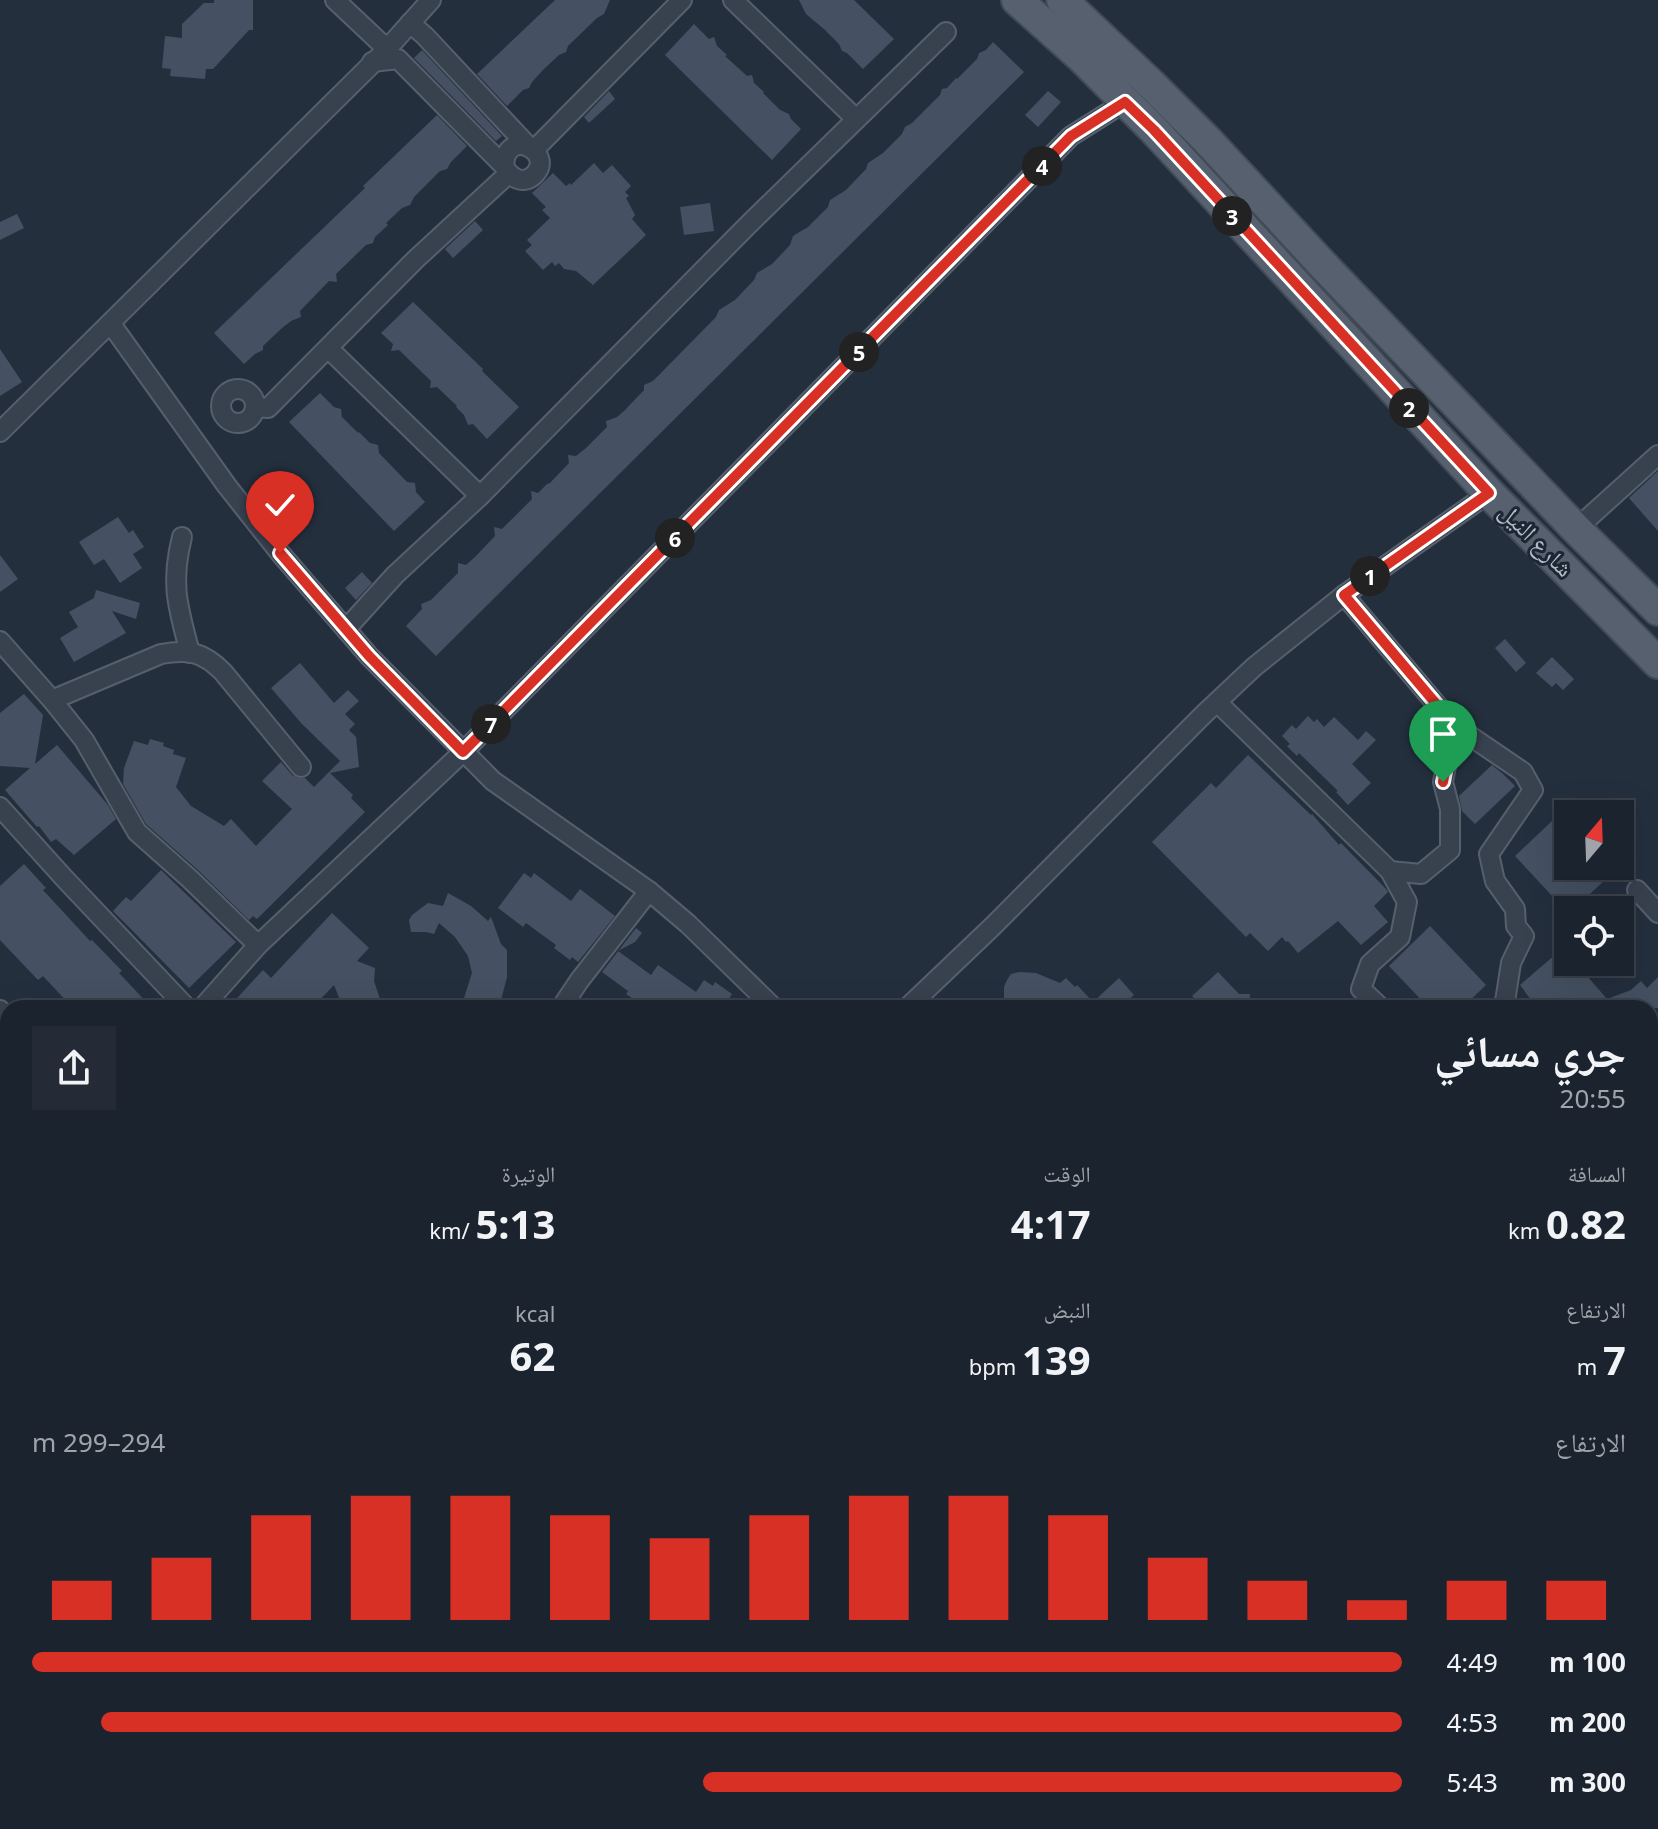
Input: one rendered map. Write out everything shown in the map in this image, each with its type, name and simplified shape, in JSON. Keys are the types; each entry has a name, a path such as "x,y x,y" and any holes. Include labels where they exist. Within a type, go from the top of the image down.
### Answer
{"main road":[{"name":"شارع النيل","path":"1017,0 1081,57 1154,130 1489,493 1658,663"},
{"name":"شارع النيل","path":"1062,0 1208,141 1576,529 1658,610"}],"street":[{"path":"335,0 387,49"},
{"path":"0,432 387,49 431,0"},
{"path":"530,148 682,0"},
{"path":"733,0 856,119"},
{"path":"372,62 398,59 516,179 525,180 534,175 539,158 410,23"},
{"path":"346,629 395,575 480,496 750,223 946,32"},
{"path":"209,1000 258,945 463,752 1071,136 1125,102"},
{"path":"506,170 504,157 509,149 517,145 530,148"},
{"path":"255,407 268,408 506,170"},
{"path":"111,324 227,486 369,656 493,781 649,891 688,924 766,1000"},
{"path":"328,348 480,496"},
{"path":"1576,529 1658,455"},
{"path":"915,1000 1254,667 1344,595 1489,493"},
{"path":"182,537 175,584 190,653"},
{"path":"1344,595 1454,725 1523,772 1533,790 1489,854 1495,881 1515,909 1516,926 1524,936 1511,963 1505,1000"},
{"path":"0,641 84,740 137,832 258,945"},
{"path":"52,700 161,654 190,653 210,659 223,672 301,767"},
{"path":"1217,702 1390,871 1407,902 1400,937 1370,964 1361,989 1373,1000"},
{"path":"1390,871 1421,874 1450,850 1450,809 1443,782 1454,725"},
{"path":"0,807 179,1000"},
{"path":"1637,890 1658,913"},
{"path":"566,1000 649,891"}],"building":[{"path":"214,0 253,0 253,30 249,30 213,69 206,69 205,79 170,76 171,69 162,68 165,36 182,38 182,24 204,3 214,3"},
{"path":"555,0 610,0 604,14 507,106 477,74"},
{"path":"799,0 854,0 894,39 863,69 806,14"},
{"path":"694,24 709,39 714,37 725,56 747,76 752,75 754,83 763,93 780,110 789,114 801,129 772,160 665,55"},
{"path":"993,42 1024,72 436,656 406,626 422,609 421,604 431,600 458,573 458,563 466,565 475,557 495,536 494,527 502,529 532,499 531,491 538,493 549,484 569,463 568,455 576,456 586,448 607,427 606,421 624,411 644,390 644,385 653,381 716,317 719,310 735,300 757,273 772,264 790,245 793,236 808,227 828,207 830,200 846,190 868,163 883,153 905,127 940,95 942,89 957,79"},
{"path":"422,50 502,136 496,141 414,58"},
{"path":"609,91 615,99 589,123 584,117"},
{"path":"1048,91 1061,102 1038,127 1025,115"},
{"path":"437,115 467,146 447,169 440,171 414,197 410,205 386,223 388,225 373,243 366,245 336,274 337,282 329,281 300,311 301,317 282,328 263,346 263,350 244,364 214,333"},
{"path":"594,163 603,173 612,165 631,186 625,192 635,215 632,219 646,235 593,285 576,271 564,269 559,263 555,266 552,262 543,270 525,251 532,245 527,240 550,218 542,210 546,207 532,193 553,173 566,186 571,185"},
{"path":"710,203 714,231 684,235 680,207"},
{"path":"17,214 24,228 0,240 0,222"},
{"path":"475,221 483,230 453,258 445,249"},
{"path":"413,302 519,407 487,439 473,424 468,425 457,406 437,387 430,388 431,381 399,350 391,351 393,344 381,333"},
{"path":"0,349 22,382 0,396"},
{"path":"320,393 334,407 341,409 342,417 358,433 370,443 378,445 379,453 407,482 415,483 416,492 425,502 394,531 289,422"},
{"path":"1658,471 1658,531 1629,498"},
{"path":"118,517 129,533 133,530 144,547 133,554 142,568 120,583 104,559 94,565 79,542"},
{"path":"0,555 18,579 0,592"},
{"path":"362,572 372,583 356,600 345,588"},
{"path":"96,590 140,603 136,619 112,611 126,633 74,662 60,638 78,627 69,612 94,598"},
{"path":"1505,639 1526,663 1516,672 1495,648"},
{"path":"1552,657 1574,679 1563,690 1556,683 1552,687 1536,673"},
{"path":"300,663 334,703 348,690 359,701 345,714 355,724 349,730 356,737 359,767 330,773 353,795 351,798 365,812 257,919 253,916 249,920 146,824 123,784 124,768 134,741 148,745 150,739 164,743 163,746 174,750 173,754 186,758 176,787 191,806 224,826 231,819 256,846 292,809 262,781 281,762 292,775 305,778 314,787 340,761 271,688"},
{"path":"24,694 43,715 35,764 57,745 108,805 116,819 74,855 56,839 51,842 5,790 30,768 0,766 0,713"},
{"path":"1308,716 1314,722 1317,719 1324,727 1334,717 1358,740 1366,731 1376,740 1352,764 1371,783 1348,805 1299,753 1297,756 1287,746 1290,744 1282,736 1292,725 1296,729"},
{"path":"1248,755 1387,890 1374,906 1388,922 1361,945 1338,921 1298,953 1282,937 1268,951 1250,933 1246,937 1152,842 1211,783 1216,788"},
{"path":"1492,765 1515,786 1475,824 1462,811 1459,796"},
{"path":"1552,821 1554,880 1605,880 1588,896 1554,898 1515,856"},
{"path":"24,864 46,888 43,890 122,971 119,973 144,1000 66,1000 43,976 38,980 0,940 0,886"},
{"path":"161,870 236,942 189,988 113,911 126,897 131,901"},
{"path":"524,873 531,878 534,873 571,901 580,889 615,916 578,962 554,948 556,945 526,923 523,927 498,908"},
{"path":"448,893 471,906 488,921 491,917 501,944 507,950 507,977 501,1000 463,1000 472,973 468,956 455,937 439,923 434,934 411,932 409,920 412,915 428,903 443,906"},
{"path":"332,913 369,948 357,961 375,968 374,981 380,1000 340,1000 334,985 320,1000 235,1000 263,970 271,978"},
{"path":"1430,926 1486,985 1470,1000 1421,1000 1389,966"},
{"path":"636,928 642,933 635,942 618,951"},
{"path":"618,951 651,975 658,965 696,992 704,980 713,986 715,982 732,994 728,1000 635,1000 626,994 628,991 602,972"},
{"path":"1554,956 1554,976 1587,976 1607,999 1631,990 1641,981 1647,988 1658,977 1658,1000 1531,1000 1520,985"},
{"path":"1218,972 1239,994 1250,994 1250,1000 1194,1000 1192,996"},
{"path":"1036,973 1060,983 1066,978 1091,1000 1004,1000 1004,987 1011,974"},
{"path":"1119,978 1134,995 1128,1000 1095,1000"}],"route":[{"path":"280,553 369,656 463,752 1071,136 1125,102 1489,493 1344,595 1454,725 1443,782"}]}
